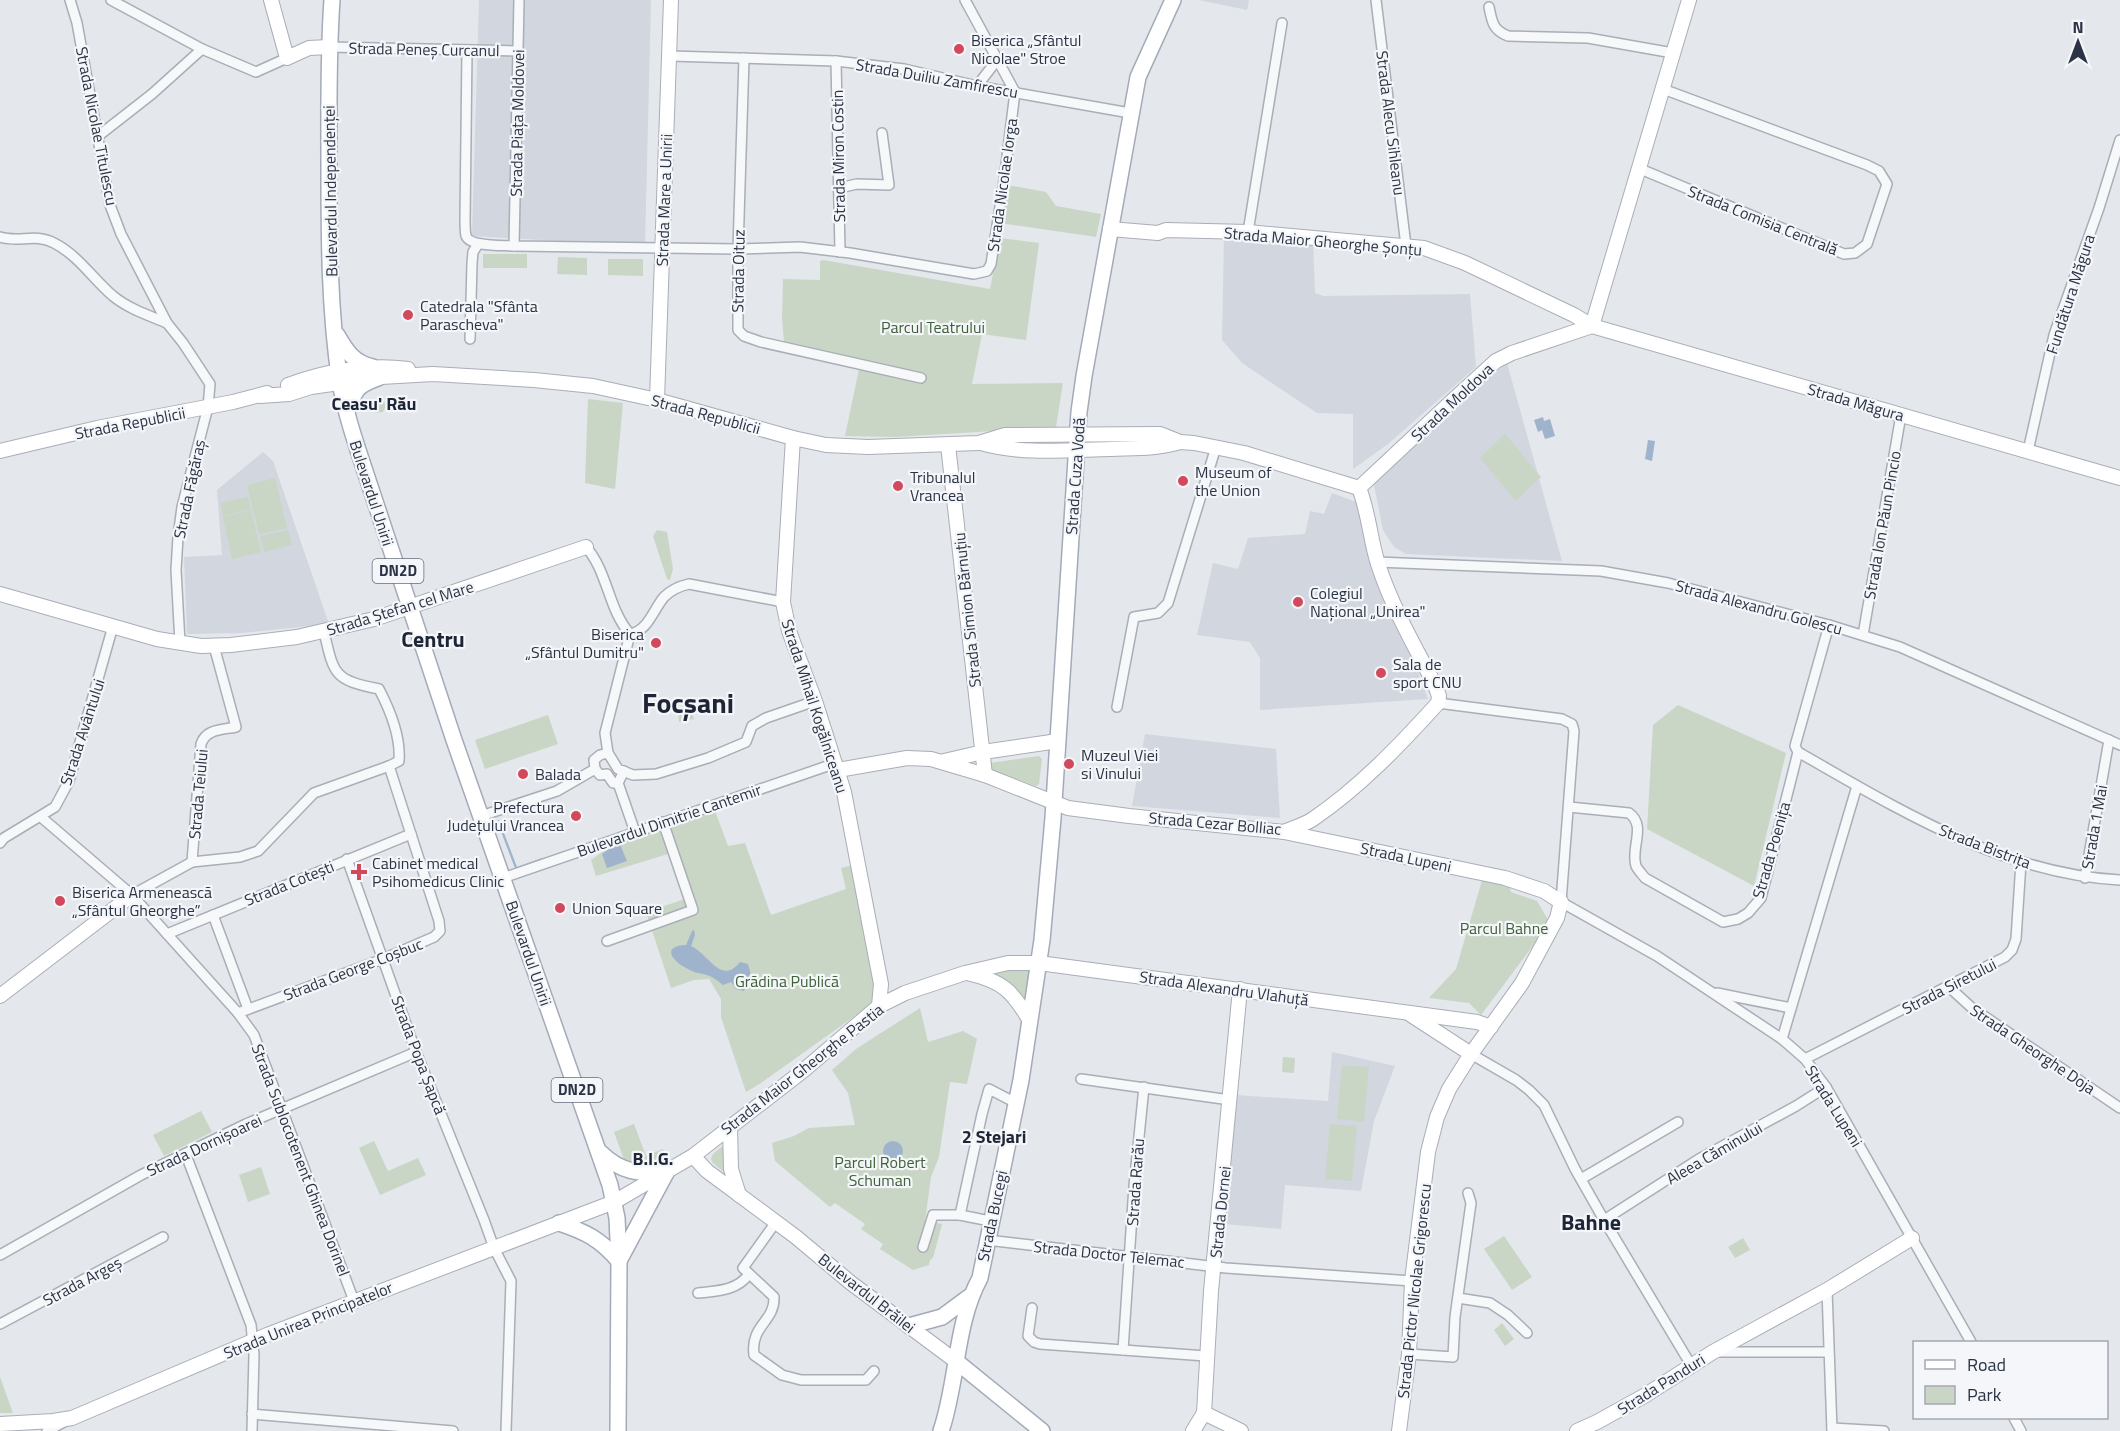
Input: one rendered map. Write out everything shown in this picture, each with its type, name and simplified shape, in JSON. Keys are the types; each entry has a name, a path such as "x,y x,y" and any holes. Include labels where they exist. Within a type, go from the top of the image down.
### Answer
{"main road":[{"name":"Bulevardul Independenței","path":"332,0 329,47 328,213 334,331 340,377"},
{"name":"Strada Cuza Vodă","path":"1039,963 1058,741 1079,412 1092,321 1138,77 1173,0"},
{"path":"334,331 350,356 375,372 354,393 347,412"},
{"name":"Bulevardul Unirii","path":"340,377 347,412 360,456 410,608 599,1151 614,1202 619,1261 618,1431"},
{"name":"Strada Bucegi","path":"941,1431 950,1400 969,1297 980,1278 1016,1103 1039,963"},
{"path":"559,1223 592,1235 619,1261 666,1173 636,1173 622,1169 609,1162 599,1151"},
{"path":"909,1326 942,1317 969,1297"},
{"name":"Bulevardul Brăilei","path":"957,1362 1042,1431"}],"street":[{"name":"Strada Nicolae Titulescu","path":"70,0 77,23 110,205 121,234 167,323 210,384 208,407"},
{"path":"111,0 202,49 255,72 309,48 329,47"},
{"path":"271,0 287,58"},
{"name":"Strada Piața Moldovei","path":"514,246 519,0"},
{"name":"Strada Mare a Unirii","path":"657,400 671,0"},
{"path":"965,0 1015,92"},
{"name":"Strada Alecu Sihleanu","path":"1376,0 1406,246"},
{"path":"1592,326 1689,0"},
{"path":"1489,7 1493,26 1508,36 1588,38 1673,52"},
{"path":"1248,232 1282,23"},
{"name":"Strada Peneș Curcanul","path":"329,47 519,51"},
{"path":"97,137 152,94 202,49"},
{"path":"467,50 465,220 466,236 470,241 478,244 514,246 738,249 800,247 840,252"},
{"name":"Strada Duiliu Zamfirescu","path":"670,56 836,61 904,69 977,86 1130,113"},
{"name":"Strada Oituz","path":"744,58 738,330 744,336 762,342 921,378"},
{"path":"977,86 997,60"},
{"name":"Strada Miron Costin","path":"836,61 840,252"},
{"name":"Strada Comisia Centrală","path":"1638,168 1844,254 1855,253 1867,244 1887,184 1879,171 1867,165 1663,89"},
{"name":"Strada Nicolae Iorga","path":"840,252 975,274 987,271 991,264 1015,92"},
{"path":"839,188 857,184 889,185 882,133"},
{"name":"Fundătura Măgura","path":"2028,451 2054,335 2099,208 2120,140"},
{"name":"Strada Maior Gheorghe Șonțu","path":"1110,229 1158,233 1166,230 1248,232 1406,246 1435,251 1574,315 1592,326"},
{"path":"0,237 13,240 36,237 52,242 65,250 113,296 130,307 167,323"},
{"path":"470,339 472,263 473,252 478,244"},
{"name":"Strada Măgura","path":"1592,326 2120,478"},
{"name":"Strada Moldova","path":"1359,488 1496,361 1512,353 1592,326"},
{"name":"Strada Republicii","path":"0,451 98,428 260,396 289,394 340,377 406,369 433,374 593,386 657,400 793,438 849,447 979,443 1005,435 1160,434 1179,442 1244,453 1359,488"},
{"name":"Strada Făgăraș","path":"180,644 176,570 178,537 182,507 208,407"},
{"name":"Strada Ion Păun Pincio","path":"1863,635 1901,415"},
{"name":"Strada Mihail Kogălniceanu","path":"793,438 783,602 789,631 837,767 856,849 881,984 879,1006"},
{"name":"Strada Republicii","path":"979,443 1006,450 1077,450 1161,447 1179,442"},
{"name":"Strada Simion Bărnuțiu","path":"948,445 985,775"},
{"path":"1117,707 1134,617 1158,613 1168,603 1216,447"},
{"path":"1359,488 1365,502 1377,562 1390,599 1435,685 1439,696 1438,703 1562,719 1572,724 1574,731 1569,807 1561,902 1557,918 1522,982 1471,1054 1516,1080 1544,1105 1604,1220 1691,1365"},
{"path":"586,547 600,567 621,624 630,634"},
{"name":"Strada Ștefan cel Mare","path":"0,594 180,644 214,646 261,642 324,632 410,608 586,547"},
{"name":"Strada Alexandru Golescu","path":"1377,562 1601,571 1668,583 1829,625 1900,647 2120,745"},
{"path":"630,634 643,629 665,597 689,584 783,602"},
{"name":"Strada Poenița","path":"1569,807 1629,813 1636,818 1638,825 1635,856 1637,867 1645,878 1723,922 1738,919 1748,913 1761,898 1798,752 1795,746 1829,625"},
{"name":"Strada Avântului","path":"1,838 55,807 69,781 113,626"},
{"path":"0,996 132,895 192,862 240,857 258,851 314,793 399,761 395,728 379,689 348,682 336,671 324,632"},
{"path":"630,634 605,733 608,753 618,769 633,776 656,774 708,758 746,742 752,726 766,718 815,701"},
{"name":"Strada Teiului","path":"192,862 203,737 211,732 236,727 214,646"},
{"name":"Strada Cezar Bolliac","path":"1053,803 1068,808 1129,816 1284,832 1311,820 1337,801 1398,747 1438,703"},
{"name":"Strada 1 Mai","path":"2085,878 2109,740"},
{"name":"Bulevardul Dimitrie Cantemir","path":"942,761 983,752 1058,741"},
{"path":"1782,1039 1857,786 1798,752"},
{"path":"608,753 594,760 594,769 600,776 607,774 613,783 618,783"},
{"name":"Bulevardul Dimitrie Cantemir","path":"503,878 663,822 837,767 907,758 942,761 985,775 1053,803"},
{"name":"Strada George Coșbuc","path":"238,1013 383,959 434,937 440,931 439,921 389,766"},
{"path":"481,816 557,791 594,769"},
{"path":"624,771 618,783 635,832"},
{"name":"Strada Bistrița","path":"1857,786 1911,817 2020,862 2085,878 2120,880"},
{"name":"Strada Sublocotenent Ghinea Dorinel","path":"41,817 132,895 238,1013 254,1035 354,1301"},
{"path":"607,941 693,910 663,822"},
{"name":"Strada Lupeni","path":"1284,832 1505,878 1544,891 1657,956 1782,1039 1805,1059 1826,1087 1970,1341"},
{"name":"Strada Cotești","path":"167,934 411,834"},
{"name":"Strada Popa Șapcă","path":"347,860 416,1052 494,1248 511,1281 506,1431"},
{"name":"Strada Siretului","path":"1805,1059 2006,957 2012,950 2016,939 2020,862"},
{"path":"213,915 248,1009"},
{"name":"Strada Maior Gheorghe Pastia","path":"614,1202 693,1156 804,1070 879,1006 905,993 964,973 1008,963 1039,963"},
{"name":"Strada Alexandru Vlahuță","path":"1039,963 1477,1022 1491,1027"},
{"path":"964,973 989,978 1001,985 1020,1003 1030,1021"},
{"name":"Strada Gheorghe Doja","path":"1949,987 1972,1008 2120,1108"},
{"name":"Strada Dornei","path":"1193,1431 1204,1413 1206,1356 1240,989"},
{"path":"1711,992 1791,1008"},
{"name":"Strada Alexandru Vlahuță","path":"1410,1014 1471,1054"},
{"name":"Strada Dornișoarei","path":"0,1255 141,1175 246,1124 416,1052"},
{"name":"Strada Pictor Nicolae Grigorescu","path":"1400,1431 1409,1354 1412,1281 1428,1152 1437,1118 1449,1089 1471,1054"},
{"path":"1081,1079 1230,1100"},
{"name":"Strada Rarău","path":"1123,1350 1144,1087"},
{"name":"Aleea Căminului","path":"1604,1220 1699,1160 1826,1087"},
{"path":"960,1215 989,1089 1016,1103"},
{"path":"1581,1179 1678,1122"},
{"path":"730,1127 731,1169 739,1195"},
{"path":"186,1155 251,1325 254,1340 252,1431"},
{"name":"Bulevardul Brăilei","path":"693,1156 707,1171 957,1362"},
{"path":"1409,1354 1453,1357 1458,1298 1471,1203 1468,1193"},
{"name":"Strada Unirea Principatelor","path":"6,1427 72,1418 254,1340 614,1202"},
{"path":"923,1247 933,1215 960,1215 990,1221"},
{"path":"776,1222 743,1268 774,1297 771,1314 760,1326 755,1338 754,1355 782,1375 801,1380 866,1380 874,1371"},
{"name":"Strada Argeș","path":"0,1324 163,1237"},
{"name":"Strada Panduri","path":"1577,1431 1644,1396 1713,1352 1827,1290 1912,1238"},
{"name":"Strada Doctor Telemac","path":"987,1240 1214,1266 1412,1281"},
{"path":"698,1293 728,1289 744,1282 750,1274"},
{"path":"1827,1290 1832,1430 1884,1431"},
{"path":"1458,1298 1490,1303 1508,1315 1527,1333"},
{"path":"1032,1308 1028,1336 1034,1342 1052,1346 1206,1356"},
{"name":"Strada Panduri","path":"1713,1352 1828,1352"},
{"path":"1204,1413 1240,1431"},
{"path":"252,1414 453,1431"},
{"path":"47,1431 72,1418"}],"shaded area":[{"path":"479,0 651,0 645,246 472,236"},
{"path":"1199,0 1249,0 1247,10"},
{"path":"1224,235 1313,243 1315,293 1324,296 1470,294 1476,367 1388,444 1353,469 1353,414 1317,413 1242,363 1222,340"},
{"path":"1507,363 1562,561 1406,554 1394,547 1383,530 1373,480"},
{"path":"263,452 273,461 329,624 242,633 187,634 184,557 222,555 217,490"},
{"name":"Colegiul Național „Unirea\"","path":"1332,493 1356,502 1428,699 1260,710 1260,658 1250,642 1197,635 1213,563 1238,569 1248,538 1305,534 1310,511 1324,514"},
{"path":"1145,734 1276,749 1280,818 1132,806"},
{"path":"1332,1052 1395,1066 1374,1121 1361,1191 1285,1185 1281,1229 1224,1224 1235,1095 1328,1101"}],"green space":[{"path":"1007,185 1046,192 1056,206 1101,214 1096,237 1000,223"},
{"name":"Parcul Teatrului","path":"1000,238 1039,243 1026,340 982,334 972,384 1063,383 1056,427 896,437 845,436 859,369 903,379 926,381 926,374 784,342 783,279 820,280 820,261 823,260 990,289"},
{"path":"483,254 527,254 527,268 483,268"},
{"path":"558,257 587,258 587,275 557,274"},
{"path":"608,259 643,259 643,276 608,275"},
{"path":"379,398 385,403 385,408 383,412 375,413 371,410 370,405 375,405 374,399"},
{"path":"588,399 623,403 615,489 585,483"},
{"path":"1505,434 1541,477 1516,501 1480,458"},
{"path":"275,478 287,528 259,534 247,485"},
{"path":"248,497 251,509 223,516 220,503"},
{"path":"251,510 261,552 232,559 223,517"},
{"path":"288,530 292,545 264,552 260,536"},
{"path":"657,530 667,532 673,569 670,580 667,579 653,536"},
{"path":"1678,705 1786,753 1754,886 1647,829 1653,725"},
{"path":"691,709 694,719 679,722 678,711"},
{"path":"548,715 558,744 485,769 475,740"},
{"path":"1039,756 1042,759 1039,784 1036,786 990,770 990,763"},
{"name":"Grădina Publică","path":"714,808 728,846 745,843 771,915 846,889 841,868 853,865 874,974 873,1003 746,1092 721,1017 721,999 709,979 694,980 671,988 646,912 685,899 668,854 596,876 591,860 619,840"},
{"name":"Parcul Bahne","path":"1483,877 1509,884 1511,892 1537,901 1548,920 1547,927 1481,1015 1469,1003 1429,998 1456,969"},
{"path":"1039,963 1030,1021 989,978 993,965"},
{"name":"Parcul Robert Schuman","path":"920,1008 928,1042 963,1031 977,1039 967,1084 950,1082 939,1157 931,1177 925,1221 942,1224 933,1258 929,1265 913,1270 880,1249 883,1244 861,1229 865,1224 835,1203 830,1207 775,1161 772,1143 809,1128 855,1125 848,1093 832,1070 856,1049"},
{"path":"1283,1057 1295,1058 1294,1073 1282,1072"},
{"path":"1342,1065 1369,1067 1364,1122 1337,1119"},
{"path":"201,1111 212,1132 164,1156 153,1135"},
{"path":"634,1124 646,1156 663,1149 666,1157 633,1167 626,1165 614,1132"},
{"path":"1330,1124 1357,1126 1352,1181 1325,1179"},
{"path":"374,1141 388,1171 418,1158 426,1175 380,1195 359,1148"},
{"path":"724,1145 726,1174 711,1159 713,1154"},
{"path":"261,1167 270,1194 248,1202 239,1175"},
{"path":"1504,1236 1532,1277 1512,1290 1484,1249"},
{"path":"1743,1238 1750,1250 1735,1258 1728,1247"},
{"path":"1502,1323 1514,1339 1505,1346 1494,1330"},
{"path":"0,1377 13,1413 0,1413"}],"water":[{"path":"1543,417 1544,421 1550,419 1555,436 1545,439 1542,430 1538,432 1534,420"},
{"path":"1648,440 1655,441 1652,461 1645,459"},
{"path":"499,820 517,867 542,858 543,861 516,871 497,821"},
{"path":"619,842 627,861 607,868 602,854"},
{"path":"694,930 695,935 691,946 721,970 733,969 740,962 748,964 751,975 744,991 736,989 731,982 723,985 709,976 690,970 674,959 671,951 673,948 686,945"},
{"path":"893,1141 900,1144 903,1151 900,1158 893,1161 886,1158 883,1151 886,1144"}],"place":[{"name":"Biserica „Sfântul Nicolae\" Stroe","path":"959,49"},
{"name":"Catedrala \"Sfânta Parascheva\"","path":"408,315"},
{"name":"Museum of the Union","path":"1183,481"},
{"name":"Tribunalul Vrancea","path":"898,486"},
{"name":"Colegiul Național „Unirea\"","path":"1298,602"},
{"name":"Biserica „Sfântul Dumitru\"","path":"656,643"},
{"name":"Sala de sport CNU","path":"1381,673"},
{"name":"Muzeul Viei si Vinului","path":"1069,764"},
{"name":"Balada","path":"523,774"},
{"name":"Prefectura Județului Vrancea","path":"576,816"},
{"name":"Cabinet medical Psihomedicus Clinic","path":"359,872"},
{"name":"Biserica Armenească „Sfântul Gheorghe”","path":"60,901"},
{"name":"Union Square","path":"560,908"}],"district":[{"name":"Ceasu' Rău","path":"374,404"},
{"name":"Centru","path":"433,639"},
{"name":"Focșani","path":"688,703"},
{"name":"2 Stejari","path":"994,1137"},
{"name":"B.I.G.","path":"653,1159"},
{"name":"Bahne","path":"1591,1222"}]}
